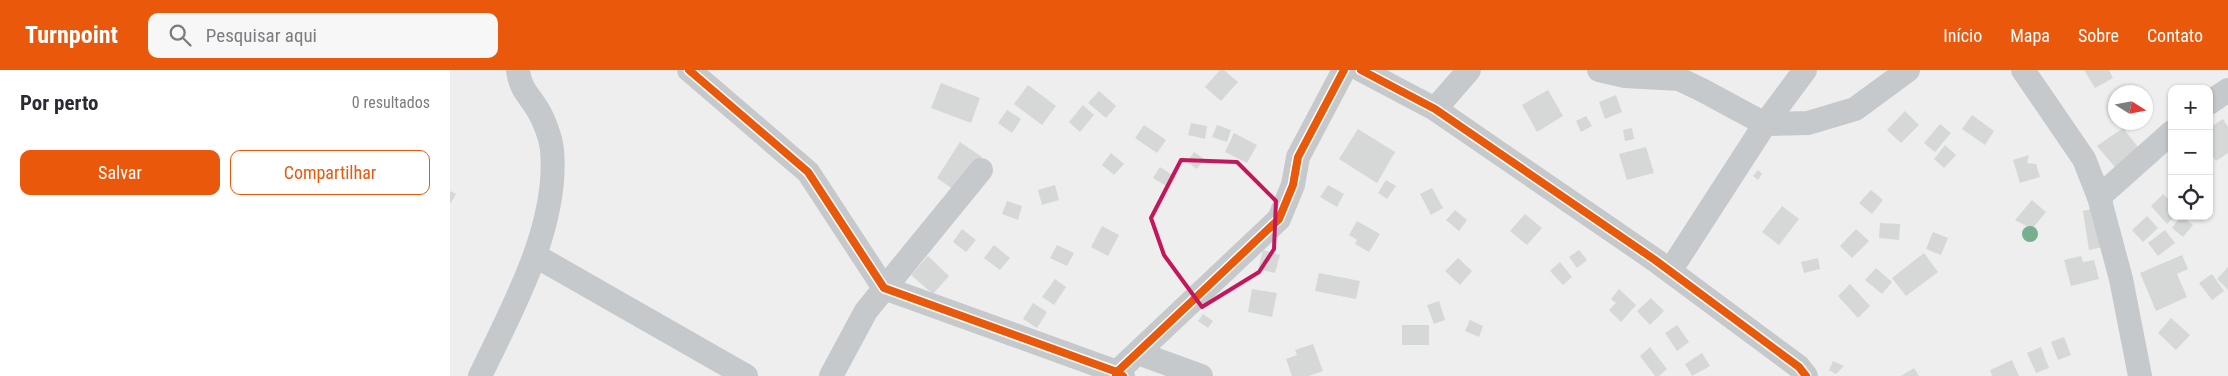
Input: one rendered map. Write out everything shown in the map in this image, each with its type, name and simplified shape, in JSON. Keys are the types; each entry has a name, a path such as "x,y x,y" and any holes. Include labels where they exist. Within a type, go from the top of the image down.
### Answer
{"street":[{"path":"480,376 536,256 552,184 552,148 539,111 520,83 518,70"},
{"path":"689,70 808,172 884,288 1119,375 1138,353 1279,219 1293,185 1298,157 1344,70"},
{"path":"1361,70 1435,109 1670,271 1799,367 1806,376"},
{"path":"1435,109 1468,70"},
{"path":"1599,70 1625,76 1679,79 1765,124 1808,123 1854,109 1908,70"},
{"path":"1670,271 1765,124 1805,70"},
{"path":"2023,70 2084,159 2099,197 2121,279 2140,376"},
{"path":"2213,100 2228,90"},
{"path":"2099,197 2168,136"},
{"path":"831,376 866,311 981,170"},
{"path":"536,256 746,376"},
{"path":"1138,353 1201,376"}],"highlighted area":[{"path":"1181,160 1237,162 1276,201 1274,249 1259,272 1202,307 1164,255 1151,218"}],"building":[{"path":"1220,70 1224,70 1238,82 1221,101 1205,87"},
{"path":"2084,70 2109,70 2113,78 2095,88"},
{"path":"941,83 980,98 971,123 931,108"},
{"path":"1028,85 1056,106 1042,125 1014,104"},
{"path":"1548,90 1563,116 1537,132 1522,105"},
{"path":"1099,91 1116,106 1106,118 1088,103"},
{"path":"1616,95 1622,112 1605,119 1599,102"},
{"path":"1083,105 1094,115 1080,132 1069,122"},
{"path":"1007,110 1021,119 1012,133 998,123"},
{"path":"1905,111 1919,125 1901,143 1887,130"},
{"path":"1972,115 1994,131 1985,145 1962,129"},
{"path":"1586,116 1592,126 1581,132 1576,121"},
{"path":"2223,119 2228,127 2228,153 2216,161 2213,157 2213,125"},
{"path":"1191,123 1207,126 1205,139 1188,135"},
{"path":"1940,124 1951,133 1935,152 1924,143"},
{"path":"1144,125 1166,140 1157,153 1135,138"},
{"path":"1217,125 1231,130 1227,142 1212,137"},
{"path":"1632,128 1634,139 1625,141 1623,130"},
{"path":"1358,129 1395,152 1377,183 1339,159"},
{"path":"2120,130 2125,130 2141,151 2120,173 2097,146"},
{"path":"1234,133 1257,145 1247,163 1225,152"},
{"path":"960,142 982,157 957,192 937,178"},
{"path":"1945,145 1956,155 1944,168 1934,159"},
{"path":"1646,147 1654,173 1627,180 1619,154"},
{"path":"1194,152 1204,159 1197,169 1187,162"},
{"path":"1111,153 1124,164 1114,175 1102,165"},
{"path":"2029,155 2027,163 2036,164 2040,177 2020,183 2013,160"},
{"path":"1160,167 1175,177 1168,187 1153,178"},
{"path":"1758,170 1762,174 1758,180 1753,176"},
{"path":"1386,180 1396,186 1387,199 1378,193"},
{"path":"1055,185 1059,200 1042,205 1038,190"},
{"path":"1328,185 1344,194 1337,207 1320,197"},
{"path":"1432,188 1443,208 1431,215 1420,194"},
{"path":"1871,190 1883,200 1872,214 1859,203"},
{"path":"450,191 456,194 450,204"},
{"path":"2163,194 2168,198 2168,220 2171,220 2167,224 2151,206"},
{"path":"2032,200 2046,212 2032,229 2015,220"},
{"path":"1007,201 1022,206 1018,220 1002,214"},
{"path":"1782,206 1799,219 1779,245 1762,232"},
{"path":"2097,208 2103,247 2089,250 2083,211"},
{"path":"1455,210 1467,220 1459,231 1446,220"},
{"path":"1525,214 1542,228 1527,245 1510,231"},
{"path":"2147,216 2158,228 2143,242 2132,230"},
{"path":"2178,220 2186,220 2193,225 2183,237 2172,228"},
{"path":"1357,221 1380,234 1369,252 1355,244 1357,240 1349,235"},
{"path":"1880,223 1900,224 1899,240 1879,238"},
{"path":"1102,226 1119,235 1108,256 1091,247"},
{"path":"962,229 976,240 966,252 953,242"},
{"path":"1856,229 1869,241 1852,258 1840,246"},
{"path":"2165,230 2175,243 2158,256 2148,243"},
{"path":"1933,232 1948,238 1941,255 1926,249"},
{"path":"994,245 1010,258 1000,270 984,258"},
{"path":"1057,245 1074,253 1067,266 1050,258"},
{"path":"1263,250 1280,255 1275,273 1258,269"},
{"path":"1579,250 1587,260 1577,268 1569,257"},
{"path":"1924,253 1938,272 1906,296 1892,278"},
{"path":"2182,255 2188,269 2177,274 2187,297 2156,311 2140,273"},
{"path":"928,256 949,276 933,294 911,275"},
{"path":"2081,256 2083,262 2094,260 2099,279 2071,286 2064,260"},
{"path":"1458,258 1472,271 1460,285 1445,271"},
{"path":"1818,258 1820,269 1804,273 1801,262"},
{"path":"1560,262 1572,277 1563,285 1550,271"},
{"path":"2228,267 2228,290 2217,279"},
{"path":"1876,268 1892,282 1882,294 1865,280"},
{"path":"1319,273 1360,281 1356,299 1315,291"},
{"path":"2212,274 2224,291 2212,300 2199,283"},
{"path":"1055,279 1066,287 1054,305 1042,297"},
{"path":"1850,284 1870,306 1858,318 1838,296"},
{"path":"1252,289 1277,293 1272,317 1248,312"},
{"path":"1619,289 1636,305 1621,322 1609,310 1616,303 1611,299"},
{"path":"1651,298 1664,311 1650,325 1637,311"},
{"path":"1439,301 1445,320 1434,324 1427,305"},
{"path":"1033,303 1047,312 1037,328 1023,319"},
{"path":"1203,314 1213,321 1208,328 1198,321"},
{"path":"2171,318 2190,335 2176,350 2158,333"},
{"path":"1470,320 1483,326 1479,337 1465,331"},
{"path":"1402,325 1429,325 1429,345 1402,345"},
{"path":"1677,325 1689,342 1677,351 1665,333"},
{"path":"2064,337 2071,355 2058,360 2051,342"},
{"path":"1313,344 1323,371 1309,376 1292,376 1286,359 1297,355 1295,350"},
{"path":"1650,347 1667,369 1659,376 1655,376 1640,356"},
{"path":"2041,347 2049,368 2036,373 2027,353"},
{"path":"1702,353 1710,366 1692,376 1685,364"},
{"path":"2012,360 2019,376 1992,376 1990,370"},
{"path":"1833,361 1844,366 1836,374 1829,370"},
{"path":"1914,368 1919,376 1901,376"}],"cycle path":[{"path":"689,70 808,172 884,288 1117,372 1123,376"},
{"path":"1116,376 1117,372 1279,219 1293,185 1298,157 1344,70"},
{"path":"1361,70 1435,109 1655,260 1799,367 1806,376"}]}
